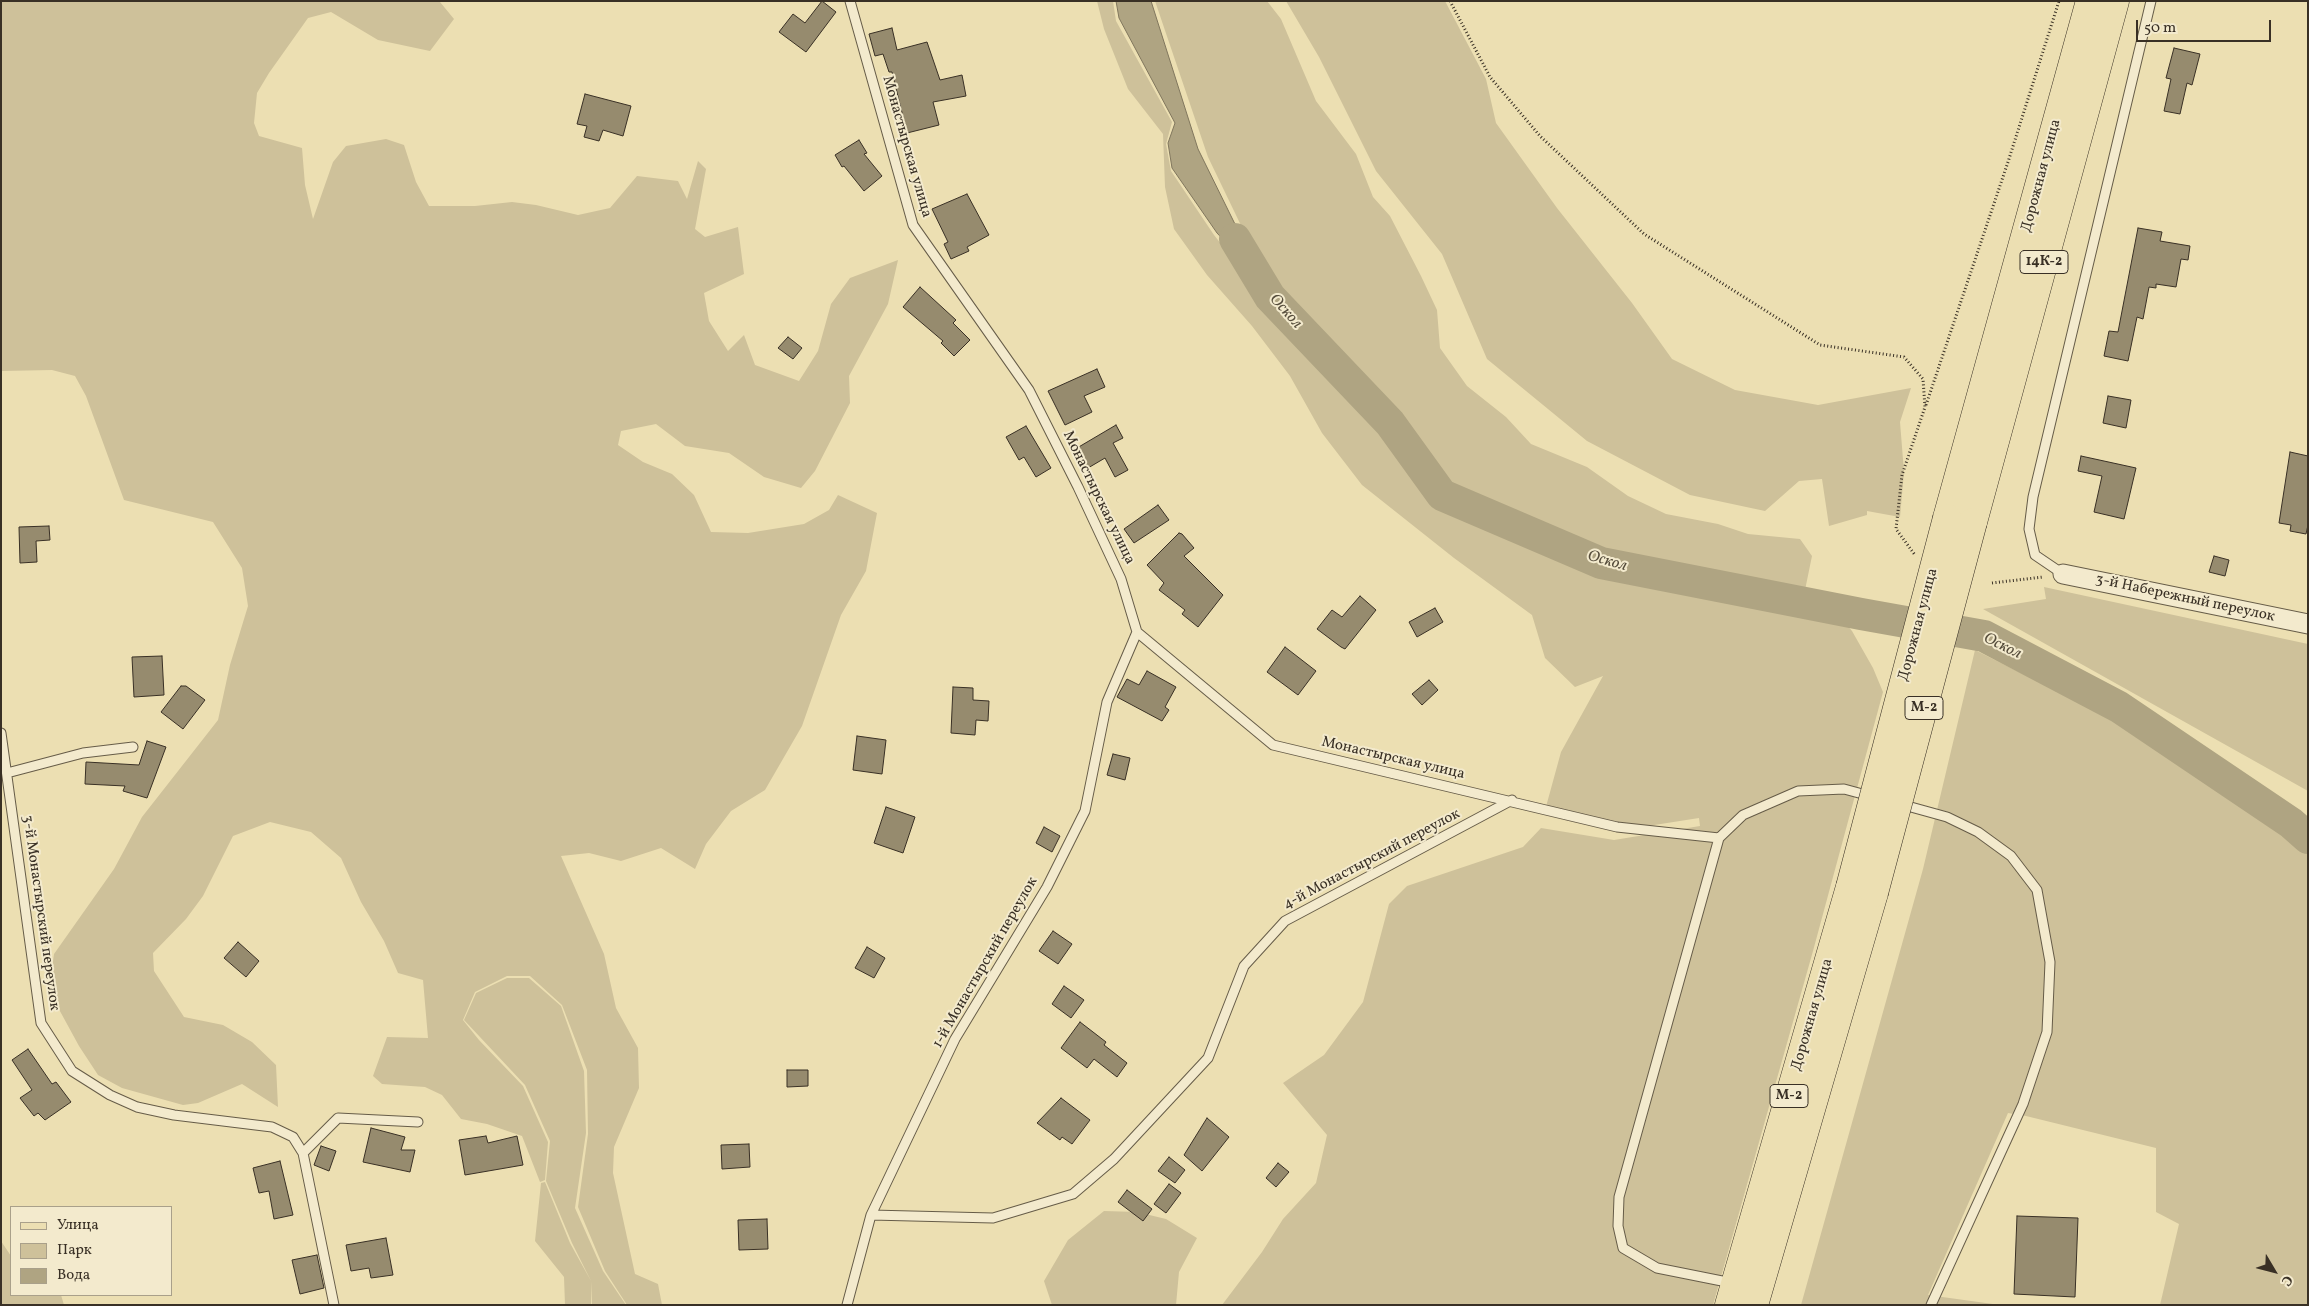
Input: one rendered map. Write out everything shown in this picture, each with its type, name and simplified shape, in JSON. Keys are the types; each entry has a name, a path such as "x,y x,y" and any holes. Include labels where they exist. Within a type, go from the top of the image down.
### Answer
{"main road":[{"name":"Дорожная улица","path":"1754,1305 1862,890 1947,518 2090,1"},
{"name":"Дорожная улица","path":"1732,1294 1862,890 1973,522 2115,1"}],"street":[{"name":"3-й Набережный переулок","path":"2063,574 2308,624"}],"lane":[{"name":"Монастырская улица","path":"850,1 913,225 1029,390 1078,487 1121,579 1137,632 1273,745 1512,800 1617,827 1719,838"},
{"path":"2063,574 2035,555 2029,529 2034,497 2152,1"},
{"name":"1-й Монастырский переулок","path":"847,1305 872,1215 955,1039 1047,887 1085,811 1107,702 1137,632"},
{"name":"3-й Монастырский переулок","path":"1,733 41,1023 72,1071 110,1095 137,1107 174,1115 272,1128 293,1137 303,1153 334,1305"},
{"path":"7,773 83,752 133,747"},
{"path":"1732,1294 1657,1268 1623,1248 1618,1226 1619,1197 1719,838 1743,814 1798,791 1844,789 1947,817 1978,832 2011,856 2037,890 2050,962 2048,1032 2022,1104 1931,1305"},
{"name":"4-й Монастырский переулок","path":"872,1215 993,1218 1073,1194 1114,1158 1208,1058 1244,966 1285,922 1512,800"},
{"path":"303,1153 338,1118 418,1122"}],"path":[{"path":"1450,1 1490,77 1540,136 1644,234 1820,345 1904,357 1923,379 1925,408"},
{"path":"1918,559 1896,529 1902,475 2008,162 2059,1"},
{"path":"1992,583 2063,574"}],"green space":[{"path":"1,1 440,2 454,19 430,51 378,40 331,12 308,18 257,93 254,123 259,136 302,148 305,185 313,219 333,162 346,146 386,139 404,145 416,182 429,206 475,206 512,202 536,205 578,215 610,208 637,176 678,181 687,199 698,161 706,169 695,229 705,237 738,227 744,274 704,293 709,321 728,351 744,335 755,365 799,381 818,351 831,304 850,278 898,260 888,304 849,376 850,403 815,471 801,488 764,477 729,453 685,446 656,424 621,431 618,445 643,462 672,474 694,495 711,532 748,533 804,524 829,510 838,495 877,513 866,571 841,615 802,726 765,790 731,811 706,844 695,869 661,848 621,861 589,853 561,856 604,954 616,1008 638,1048 639,1088 614,1147 613,1173 635,1274 658,1284 662,1305 627,1305 605,1271 578,1207 588,1134 587,1070 562,1005 530,976 507,976 475,992 463,1020 479,1040 523,1086 548,1142 545,1180 540,1182 522,1136 487,1124 461,1119 442,1095 425,1087 382,1084 373,1076 387,1037 428,1038 423,980 398,973 384,941 361,902 341,858 311,832 270,822 233,836 203,896 186,919 153,953 154,971 184,1017 223,1025 252,1042 276,1065 278,1107 242,1084 198,1103 183,1105 122,1088 98,1075 79,1046 49,991 54,954 114,869 142,817 218,720 230,665 248,606 242,568 213,522 124,500 86,396 75,376 52,370 1,371"},
{"path":"1097,1 1113,1 1116,21 1172,122 1166,144 1171,171 1214,235 1266,301 1384,428 1439,500 1599,568 1836,612 1852,631 1873,668 1883,692 1813,951 1713,1305 1222,1305 1262,1252 1283,1219 1316,1183 1327,1135 1283,1083 1324,1055 1363,1002 1389,904 1407,886 1523,847 1541,828 1614,840 1700,826 1699,818 1616,831 1544,814 1561,752 1603,676 1575,687 1545,658 1532,615 1454,558 1362,485 1322,433 1290,376 1252,326 1207,275 1174,229 1165,187 1163,134 1128,89 1104,29"},
{"path":"1155,1 1267,1 1281,19 1316,101 1356,154 1373,197 1390,216 1421,276 1437,310 1440,348 1467,386 1506,417 1531,444 1587,467 1628,496 1666,514 1718,524 1748,534 1800,539 1812,556 1805,590 1594,548 1448,486 1400,421 1289,305 1248,240 1208,157"},
{"path":"1286,1 1445,1 1486,79 1496,123 1557,208 1632,303 1672,359 1735,390 1818,405 1911,388 1900,422 1904,472 1900,517 1867,511 1867,515 1829,526 1822,479 1799,481 1765,511 1690,495 1587,441 1487,359 1442,254 1376,171 1319,57"},
{"path":"2044,587 2308,644 2308,791 1983,609 2046,599"},
{"path":"1975,650 2137,731 2252,810 2308,853 2308,1305 2160,1305 2179,1224 2156,1212 2156,1148 2008,1113 1928,1295 2000,1305 1801,1305 1923,869"},
{"path":"507,978 529,978 561,1006 584,1071 586,1133 575,1208 603,1271 626,1305 592,1305 591,1281 572,1243 546,1181 550,1141 525,1085 464,1020 476,993"},
{"path":"545,1182 570,1243 591,1281 591,1305 565,1305 564,1277 535,1241 541,1183"},
{"path":"1104,1211 1137,1212 1166,1219 1197,1238 1179,1272 1176,1305 1052,1305 1044,1281 1068,1240"},
{"path":"1,1241 10,1254 10,1296 61,1296 64,1305 1,1305"}],"water":[{"path":"1116,1 1151,1 1198,149 1264,283 1217,233 1172,168 1168,143 1175,123 1119,18"}],"building":[{"path":"822,1 836,12 806,52 779,32 793,14 805,23"},
{"path":"892,28 897,50 927,42 940,80 962,75 966,96 933,102 939,125 907,133 892,72 889,72 883,54 875,56 869,34"},
{"path":"2174,48 2200,54 2192,85 2187,83 2180,114 2164,111 2171,79 2166,78"},
{"path":"585,94 631,106 623,136 603,130 599,141 584,137 587,126 577,124"},
{"path":"859,140 867,153 864,154 882,176 864,191 844,166 842,167 835,155"},
{"path":"967,194 989,235 967,247 969,251 951,259 944,244 948,242 932,209"},
{"path":"2138,228 2162,232 2160,241 2190,246 2188,260 2181,259 2176,287 2156,284 2156,288 2149,287 2143,319 2137,317 2128,361 2104,356 2109,331 2118,332"},
{"path":"920,287 956,320 953,323 970,340 954,356 941,343 943,341 903,307"},
{"path":"788,337 802,348 793,359 778,348"},
{"path":"1097,369 1105,387 1084,396 1092,412 1065,425 1048,391"},
{"path":"2108,396 2131,400 2126,428 2103,423"},
{"path":"1116,425 1123,438 1113,443 1128,470 1115,477 1105,458 1088,468 1077,448"},
{"path":"1026,426 1051,468 1036,477 1024,457 1019,460 1006,437"},
{"path":"2290,452 2308,456 2308,525 2306,534 2290,531 2291,525 2279,523"},
{"path":"2081,456 2136,468 2124,519 2094,512 2102,476 2078,471"},
{"path":"1158,505 1169,520 1134,543 1124,529"},
{"path":"49,526 50,540 36,541 37,562 20,563 19,527"},
{"path":"1179,533 1194,548 1184,556 1223,595 1198,627 1182,614 1185,610 1159,590 1164,583 1147,565"},
{"path":"2214,556 2229,560 2225,576 2209,572"},
{"path":"1360,596 1376,610 1345,649 1317,629 1332,610 1342,617"},
{"path":"1435,608 1443,622 1417,637 1409,622"},
{"path":"1285,647 1316,671 1298,695 1267,672"},
{"path":"162,656 164,695 134,697 132,657"},
{"path":"1147,671 1176,687 1165,707 1169,710 1162,721 1117,697 1127,679 1139,685"},
{"path":"1429,680 1438,690 1422,705 1412,694"},
{"path":"181,686 186,686 205,700 183,729 161,712"},
{"path":"953,687 973,688 973,700 989,701 988,721 976,720 975,735 951,733"},
{"path":"857,736 886,740 882,774 853,770"},
{"path":"147,741 166,747 147,798 123,791 125,786 85,784 86,762 139,765"},
{"path":"1113,754 1130,758 1125,780 1107,775"},
{"path":"886,807 915,817 903,853 874,843"},
{"path":"1044,827 1060,836 1052,852 1036,843"},
{"path":"1053,931 1072,944 1058,964 1039,951"},
{"path":"238,942 259,961 246,977 224,958"},
{"path":"867,947 885,958 874,978 855,968"},
{"path":"1064,986 1084,1000 1071,1018 1052,1004"},
{"path":"1080,1022 1106,1042 1104,1045 1127,1063 1117,1077 1094,1059 1087,1068 1061,1048"},
{"path":"28,1049 52,1084 56,1082 71,1102 45,1120 38,1113 34,1116 20,1098 32,1090 12,1060"},
{"path":"787,1070 808,1070 808,1086 787,1087"},
{"path":"1061,1098 1090,1120 1072,1144 1062,1137 1060,1140 1037,1123"},
{"path":"1207,1118 1229,1137 1202,1171 1184,1155"},
{"path":"371,1128 405,1137 401,1150 415,1150 410,1172 363,1162"},
{"path":"486,1136 488,1143 517,1136 523,1165 465,1175 459,1140"},
{"path":"749,1144 750,1167 722,1169 721,1145"},
{"path":"321,1146 336,1151 329,1171 314,1165"},
{"path":"1169,1157 1185,1170 1175,1183 1158,1171"},
{"path":"280,1161 293,1215 274,1219 269,1191 259,1193 253,1168"},
{"path":"1278,1163 1289,1172 1276,1187 1266,1178"},
{"path":"1169,1184 1181,1193 1166,1213 1154,1204"},
{"path":"1127,1190 1152,1209 1143,1221 1118,1202"},
{"path":"2017,1216 2078,1218 2075,1297 2014,1294"},
{"path":"767,1219 768,1249 739,1250 738,1220"},
{"path":"386,1238 393,1275 371,1278 369,1268 351,1271 346,1245"},
{"path":"317,1255 324,1288 300,1294 292,1260"}],"waterway":[{"name":"Оскол","path":"1235,239 1270,297 1390,423 1442,495 1601,563 1984,636 2119,707 2291,823 2308,838"}]}
